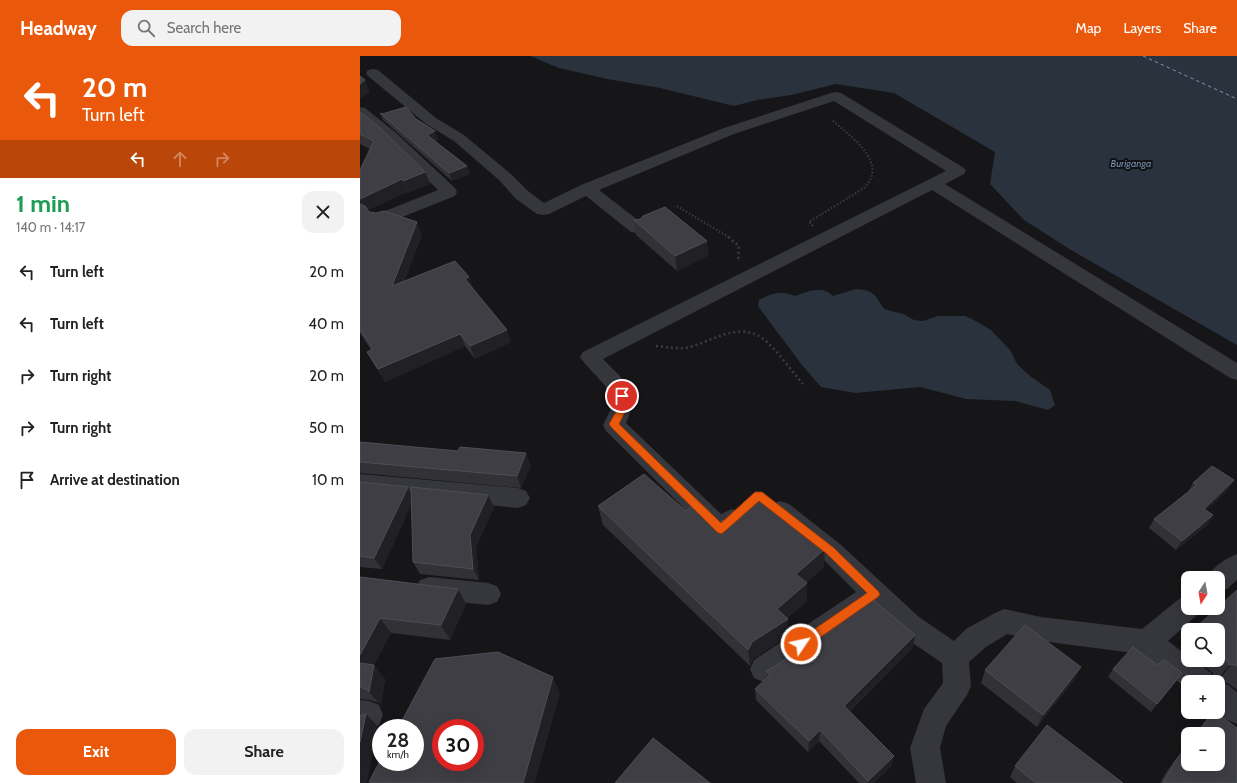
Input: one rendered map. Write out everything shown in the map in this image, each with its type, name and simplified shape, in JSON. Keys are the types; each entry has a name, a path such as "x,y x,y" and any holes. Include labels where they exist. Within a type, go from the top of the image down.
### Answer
{"street":[{"path":"373,73 431,121 459,138 505,177 522,195 543,210 587,189 729,131 836,96 958,170 590,357 599,369 614,384 622,396 621,410 614,424 721,529 756,502 831,551 910,626 955,657"},
{"path":"360,111 390,136 449,192 380,219"},
{"path":"932,183 1237,373"},
{"path":"587,189 636,228"},
{"path":"360,483 518,498"},
{"path":"1225,575 1237,565"},
{"path":"406,585 488,594"},
{"path":"764,669 875,594"},
{"path":"1147,642 1181,613"},
{"path":"931,783 925,748 934,719 956,686 955,657 976,638 1004,622 1041,629 1147,642 1192,675"},
{"path":"1225,701 1237,710"}],"path":[{"path":"824,239 809,222 858,192 869,183 873,175 872,162 854,141 832,120"},
{"path":"677,206 732,238 739,246 738,260 729,287"},
{"path":"654,345 675,348 689,347 724,334 735,332 758,335 803,384"}],"water":[{"name":"Buriganga","path":"530,56 1237,56 1237,345 1071,250 1024,220 990,184 995,152 894,93 836,84 791,95 757,100 734,106 660,88 607,79 559,68"},
{"path":"856,289 873,294 884,309 903,314 914,320 923,321 938,316 965,316 974,320 991,330 1010,350 1017,364 1030,376 1050,390 1055,405 1048,410 1015,401 966,399 920,387 855,393 821,387 802,365 758,306 759,300 777,293 785,293 795,296 814,290 824,290 833,296"}],"building":[{"path":"360,76 365,80 360,84"},
{"path":"406,107 416,119 435,131 427,135 467,166 449,173 380,113 382,114"},
{"path":"360,112 379,127 425,172 403,181 402,179 360,199 360,170 374,141 360,134"},
{"path":"360,204 365,206 369,212 376,213 384,211 417,222 392,286 455,261 469,277 465,279 507,330 470,346 460,334 378,369 367,352 373,349 360,330"},
{"path":"665,207 707,241 675,256 634,220 641,219 643,216"},
{"path":"360,442 458,451 460,447 526,453 517,476 360,462"},
{"path":"1212,466 1234,480 1204,509 1213,515 1182,541 1154,519 1197,485 1193,483"},
{"path":"644,474 686,511 695,505 709,519 718,522 729,519 759,493 803,527 800,529 825,549 796,574 807,583 777,609 788,619 752,642 748,650 598,506"},
{"path":"360,482 408,487 374,558 360,556"},
{"path":"411,487 488,495 470,535 473,569 413,562"},
{"path":"360,577 458,589 441,625 380,618 360,655"},
{"path":"1237,590 1237,666 1232,664 1229,665 1225,656 1225,623 1201,623 1210,615 1225,615 1225,601"},
{"path":"873,600 915,635 844,706 894,756 868,781 820,730 809,741 755,689 770,675 766,671"},
{"path":"1025,625 1081,667 1043,715 985,670"},
{"path":"1133,647 1157,665 1164,660 1182,673 1157,704 1113,669"},
{"path":"498,652 553,677 523,783 369,782 375,771 424,771 424,719 403,719 435,659"},
{"path":"360,663 374,665 369,692 368,690 360,687"},
{"path":"366,714 360,742 360,716"},
{"path":"1208,719 1225,719 1237,728 1237,783 1163,783 1181,754 1181,771 1225,771 1225,727 1201,727"},
{"path":"1047,725 1123,783 1036,783 1015,766"},
{"path":"653,738 710,783 615,783"}],"ferry route":[{"path":"1143,56 1237,99"}],"route":[{"path":"622,396 621,410 614,424 721,529 759,495 831,551 875,594 801,644"}]}
